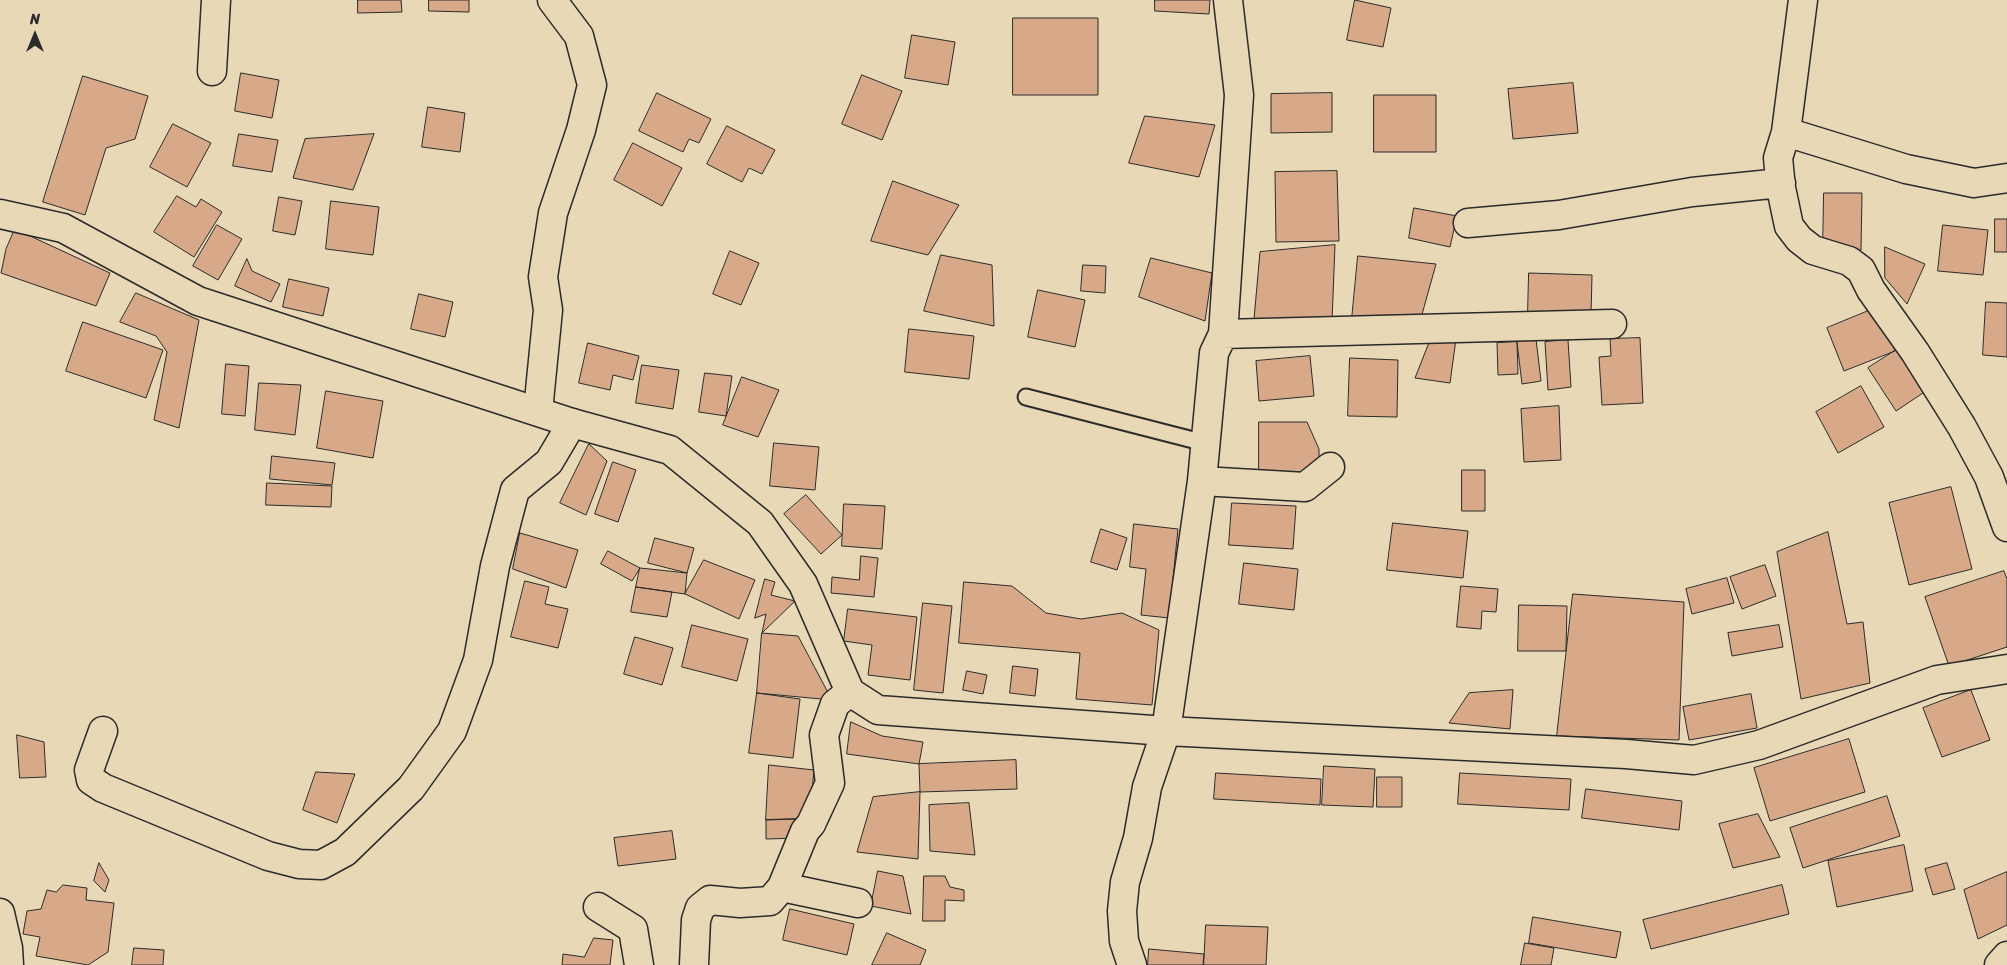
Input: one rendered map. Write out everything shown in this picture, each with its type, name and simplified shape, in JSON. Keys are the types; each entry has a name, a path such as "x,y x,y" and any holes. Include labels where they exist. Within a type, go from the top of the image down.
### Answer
{"street":[{"path":"212,71 216,0"},
{"path":"538,411 548,310 544,277 553,213 581,130 592,85 580,36 552,0"},
{"path":"1132,965 1124,941 1122,911 1125,882 1138,838 1147,787 1166,731 1202,481 1214,353 1223,334 1240,95 1228,0"},
{"path":"1803,0 1786,132 1778,158 1789,226 1799,239 1813,250 1849,261 1861,270 1871,290 1915,352 1962,427 1989,477 2007,527"},
{"path":"1786,132 1906,169 1974,183 2007,178"},
{"path":"1468,223 1559,215 1692,192 1781,183"},
{"path":"0,214 64,228 198,302 572,423 670,450 760,523 803,584 850,692 878,710 1166,731 1626,754 1694,760 1759,745 1937,680 2007,670"},
{"path":"1223,334 1612,324"},
{"path":"103,731 88,770 91,780 103,788 268,856 299,864 322,865 345,852 411,788 452,731 478,660 495,566 515,490 549,462 572,423"},
{"path":"1202,481 1305,487 1330,467"},
{"path":"694,965 696,920 700,908 710,900 740,903 770,901 782,887 805,831 830,783 824,735 835,704 850,692"},
{"path":"782,887 858,903"},
{"path":"598,907 633,929 639,965"},
{"path":"0,913 8,948 9,965"},
{"path":"1999,965 2007,956"}],"lane":[{"path":"1026,397 1205,443"}],"building":[{"path":"358,0 401,0 402,12 358,13"},
{"path":"429,0 469,0 469,12 429,11"},
{"path":"1155,0 1210,0 1209,14 1155,11"},
{"path":"1355,0 1391,8 1383,47 1347,40"},
{"path":"1013,18 1098,18 1098,95 1013,95"},
{"path":"912,35 955,42 948,85 905,78"},
{"path":"241,73 279,80 272,118 235,111"},
{"path":"862,75 902,91 882,140 842,124"},
{"path":"83,76 148,96 135,139 106,148 85,215 43,202"},
{"path":"1573,83 1578,133 1513,139 1508,89"},
{"path":"657,93 711,119 699,143 689,139 683,152 639,131"},
{"path":"1332,93 1332,132 1271,133 1271,94"},
{"path":"1374,95 1436,95 1436,152 1374,152"},
{"path":"428,107 465,113 460,152 422,147"},
{"path":"1145,116 1215,125 1199,177 1129,163"},
{"path":"173,124 211,143 187,187 150,167"},
{"path":"727,126 775,150 762,174 749,168 742,182 707,164"},
{"path":"239,134 278,140 272,172 233,166"},
{"path":"374,134 353,190 293,178 305,139"},
{"path":"633,143 682,168 662,206 614,180"},
{"path":"1337,171 1339,241 1276,242 1275,172"},
{"path":"893,181 959,205 928,255 871,241"},
{"path":"1824,193 1862,193 1861,250 1823,249"},
{"path":"177,196 196,207 201,199 222,212 194,257 154,232"},
{"path":"279,197 302,201 295,235 273,231"},
{"path":"331,201 379,207 373,255 326,249"},
{"path":"1414,208 1457,216 1450,247 1409,238"},
{"path":"1995,219 2007,219 2007,252 1995,252"},
{"path":"217,225 242,239 218,280 193,266"},
{"path":"1943,225 1988,230 1983,275 1938,271"},
{"path":"15,229 110,273 96,306 1,273 6,249"},
{"path":"1335,245 1332,322 1254,319 1260,252"},
{"path":"1885,247 1925,264 1907,304 1885,278"},
{"path":"730,251 759,263 741,305 713,294"},
{"path":"941,255 992,265 994,326 924,311"},
{"path":"1358,256 1436,264 1421,318 1352,319"},
{"path":"1151,258 1212,273 1205,321 1139,297"},
{"path":"247,259 252,271 280,284 271,302 235,286"},
{"path":"1083,265 1106,266 1105,293 1081,291"},
{"path":"1529,273 1592,275 1591,315 1528,313"},
{"path":"289,279 329,288 323,316 283,307"},
{"path":"1038,290 1085,300 1075,347 1028,337"},
{"path":"136,293 199,320 179,428 154,420 167,352 156,336 120,322"},
{"path":"419,294 453,302 445,337 411,329"},
{"path":"1986,302 2007,303 2007,357 1983,355"},
{"path":"1878,307 1895,351 1844,371 1827,328"},
{"path":"83,322 163,350 146,398 66,371"},
{"path":"909,329 974,336 969,379 905,372"},
{"path":"1640,338 1643,403 1602,405 1599,357 1611,356 1610,339"},
{"path":"1456,339 1450,383 1415,378 1430,340"},
{"path":"1536,339 1541,381 1522,384 1517,342"},
{"path":"1568,340 1571,387 1548,390 1545,342"},
{"path":"1517,342 1518,374 1498,375 1497,343"},
{"path":"588,343 639,356 633,380 613,375 610,390 579,383"},
{"path":"1904,345 1932,387 1896,411 1868,368"},
{"path":"1310,356 1314,396 1259,401 1256,361"},
{"path":"1350,358 1398,360 1397,417 1348,416"},
{"path":"226,364 249,366 245,416 222,414"},
{"path":"642,365 679,370 673,409 636,403"},
{"path":"705,373 732,376 726,416 699,412"},
{"path":"742,377 779,390 758,437 723,425"},
{"path":"259,383 301,385 295,435 255,430"},
{"path":"1861,386 1884,427 1838,453 1816,412"},
{"path":"326,391 383,401 373,458 317,448"},
{"path":"1559,406 1561,460 1524,462 1521,409"},
{"path":"1259,422 1307,422 1319,449 1319,473 1259,474"},
{"path":"774,443 819,447 815,490 770,486"},
{"path":"589,444 607,461 586,515 560,503"},
{"path":"272,456 335,463 332,485 270,479"},
{"path":"613,462 636,470 618,522 595,514"},
{"path":"1462,470 1485,470 1485,511 1462,511"},
{"path":"267,483 332,486 331,507 266,505"},
{"path":"1951,487 1972,569 1909,585 1889,503"},
{"path":"806,495 842,535 821,554 784,514"},
{"path":"1232,503 1296,506 1293,549 1229,545"},
{"path":"844,504 885,506 882,549 842,546"},
{"path":"1393,523 1468,531 1463,578 1387,570"},
{"path":"1134,524 1178,529 1169,618 1141,615 1146,569 1130,567"},
{"path":"1101,529 1127,538 1117,570 1091,562"},
{"path":"1828,532 1847,624 1863,622 1870,683 1801,699 1777,552"},
{"path":"520,533 578,550 566,588 513,569"},
{"path":"655,538 694,548 687,573 648,563"},
{"path":"608,551 640,568 632,581 601,564"},
{"path":"861,556 878,558 874,597 831,593 832,577 859,580"},
{"path":"704,560 755,580 739,619 685,594"},
{"path":"1244,563 1298,569 1294,610 1239,604"},
{"path":"1765,565 1776,596 1742,609 1730,577"},
{"path":"640,568 687,573 685,594 636,587"},
{"path":"2004,571 2007,579 2007,647 1949,666 1925,597"},
{"path":"1727,578 1734,603 1692,614 1686,589"},
{"path":"765,579 775,582 771,595 795,601 762,633 766,614 755,618"},
{"path":"525,581 549,587 545,604 568,609 558,648 511,637"},
{"path":"964,582 1012,586 1046,613 1081,619 1122,613 1159,630 1152,705 1076,699 1080,653 959,643"},
{"path":"1461,586 1498,589 1496,612 1482,611 1481,629 1457,627"},
{"path":"636,587 672,592 667,617 631,612"},
{"path":"1573,594 1684,602 1679,740 1557,736"},
{"path":"923,603 952,606 943,693 914,690"},
{"path":"1519,605 1567,606 1566,651 1518,651"},
{"path":"848,609 917,617 910,680 868,675 872,645 844,641"},
{"path":"692,625 748,639 737,681 682,667"},
{"path":"1779,625 1783,647 1732,656 1728,633"},
{"path":"762,633 798,636 832,700 757,693"},
{"path":"635,637 673,648 662,685 624,674"},
{"path":"1013,666 1038,669 1035,696 1010,693"},
{"path":"967,671 987,675 983,694 963,690"},
{"path":"1513,690 1510,729 1449,723 1469,693"},
{"path":"1971,690 1990,740 1942,757 1923,708"},
{"path":"757,693 800,699 793,758 749,753"},
{"path":"1751,694 1757,728 1689,740 1683,707"},
{"path":"851,722 882,736 923,742 919,764 847,754"},
{"path":"17,735 44,742 46,777 20,778"},
{"path":"1849,739 1865,792 1770,821 1754,768"},
{"path":"1016,760 1017,789 920,792 919,764"},
{"path":"769,765 814,770 809,822 799,819 766,820"},
{"path":"1324,766 1375,769 1373,807 1322,805"},
{"path":"316,772 355,774 337,823 303,810"},
{"path":"1216,773 1321,779 1320,805 1214,799"},
{"path":"1460,773 1571,779 1569,810 1458,804"},
{"path":"1377,777 1402,777 1402,807 1377,807"},
{"path":"1586,789 1682,801 1679,830 1582,818"},
{"path":"920,792 918,859 857,852 873,797"},
{"path":"1887,796 1900,836 1803,868 1790,828"},
{"path":"969,803 975,855 930,851 929,805"},
{"path":"1758,814 1780,857 1733,868 1719,824"},
{"path":"799,819 800,838 766,839 766,820"},
{"path":"672,831 676,859 618,866 614,838"},
{"path":"1904,845 1913,891 1837,907 1828,861"},
{"path":"99,863 109,880 105,892 94,881"},
{"path":"1947,863 1955,889 1933,895 1925,869"},
{"path":"878,871 903,876 911,914 871,906"},
{"path":"2007,872 2007,925 1978,939 1964,890"},
{"path":"924,876 945,876 950,887 964,890 964,901 945,900 945,921 923,921"},
{"path":"63,885 87,888 86,900 114,903 108,952 88,965 36,956 40,937 23,934 27,911 41,909 47,890 56,892"},
{"path":"1782,885 1789,914 1651,949 1643,920"},
{"path":"790,909 854,924 847,955 783,940"},
{"path":"1533,917 1621,932 1616,958 1529,943"},
{"path":"1206,925 1268,927 1266,965 1204,965"},
{"path":"887,933 926,950 920,965 872,965"},
{"path":"594,938 613,940 610,965 562,965 563,954 584,957"},
{"path":"1525,943 1554,948 1551,965 1521,965"},
{"path":"134,948 164,950 163,965 132,965"},
{"path":"1149,949 1204,954 1203,965 1148,965"}]}
